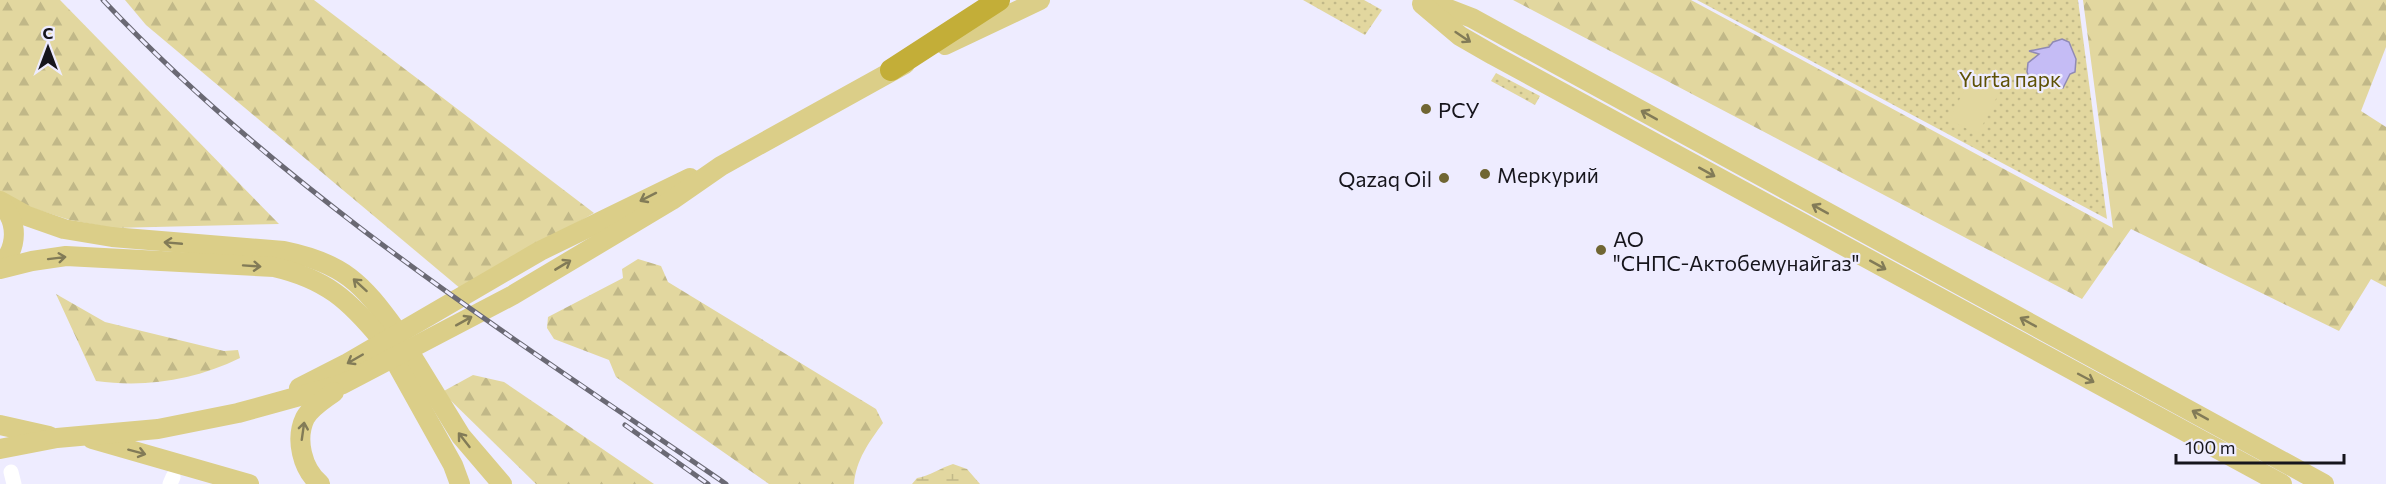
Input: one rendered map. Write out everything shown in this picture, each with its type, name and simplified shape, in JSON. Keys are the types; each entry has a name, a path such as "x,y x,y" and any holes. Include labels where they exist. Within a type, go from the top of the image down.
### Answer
{"highway":[{"path":"891,70 999,0"}],"main road":[{"path":"0,449 57,438 158,429 238,413 343,384 407,354 513,295 672,200 721,166 891,70 1040,0"},
{"path":"1418,0 1460,36 2282,484"},
{"path":"1425,0 1472,18 2324,484"},
{"path":"1557,90 1567,70"},
{"path":"1675,154 1685,136"},
{"path":"238,413 303,387 540,251 664,189 721,166"},
{"path":"0,202 27,216 64,229 112,237 284,251 307,255 332,266 359,283 395,333"},
{"path":"0,202 12,220 15,233 13,247 0,268"},
{"path":"0,268 66,256 274,267 302,274 325,285 395,333"},
{"path":"407,354 452,475 460,484"},
{"path":"407,354 461,436 502,484"},
{"path":"320,484 304,461 302,428 310,410 343,384"},
{"path":"2147,411 2157,392"},
{"path":"0,425 57,438"},
{"path":"81,436 249,484"}],"green space":[{"path":"0,0 60,0 279,224 113,228 70,220 23,205 0,192"},
{"path":"125,0 314,0 594,213 461,289 146,25"},
{"path":"1303,0 1364,0 1382,10 1365,35"},
{"path":"1513,0 1691,0 2113,228 2083,0 2386,0 2386,47 2361,111 2386,127 2386,287 2371,279 2339,331 2131,229 2082,299"},
{"name":"Yurta парк","path":"1697,0 2078,0 2107,219"},
{"path":"1496,73 1540,96 1535,105 1491,81"},
{"path":"1971,77 2000,91 1978,134 1949,120"},
{"path":"638,259 661,266 668,282 876,409 883,423 860,459 854,484 769,484 616,377 609,360 554,339 547,328 548,317 623,278 622,269"},
{"path":"56,294 105,322 224,351 238,350 240,358 206,372 152,383 96,381"},
{"path":"473,375 504,382 654,484 536,484 442,392"},
{"path":"953,464 967,469 980,484 912,484 917,478"}],"shaded area":[{"path":"2062,39 2069,42 2076,59 2075,72 2070,74 2063,88 2052,86 2049,79 2040,82 2030,79 2027,72 2028,63 2039,54 2029,51 2049,47 2053,42"}],"railway":[{"path":"103,0 173,70 246,136 322,199 481,316 726,484"},
{"path":"625,425 708,484"}],"place":[{"name":"РСУ","path":"1426,109"},
{"name":"Меркурий","path":"1485,174"},
{"name":"Qazaq Oil","path":"1444,178"},
{"name":"АО \"СНПС-Актобемунайгаз\"","path":"1601,250"}]}
